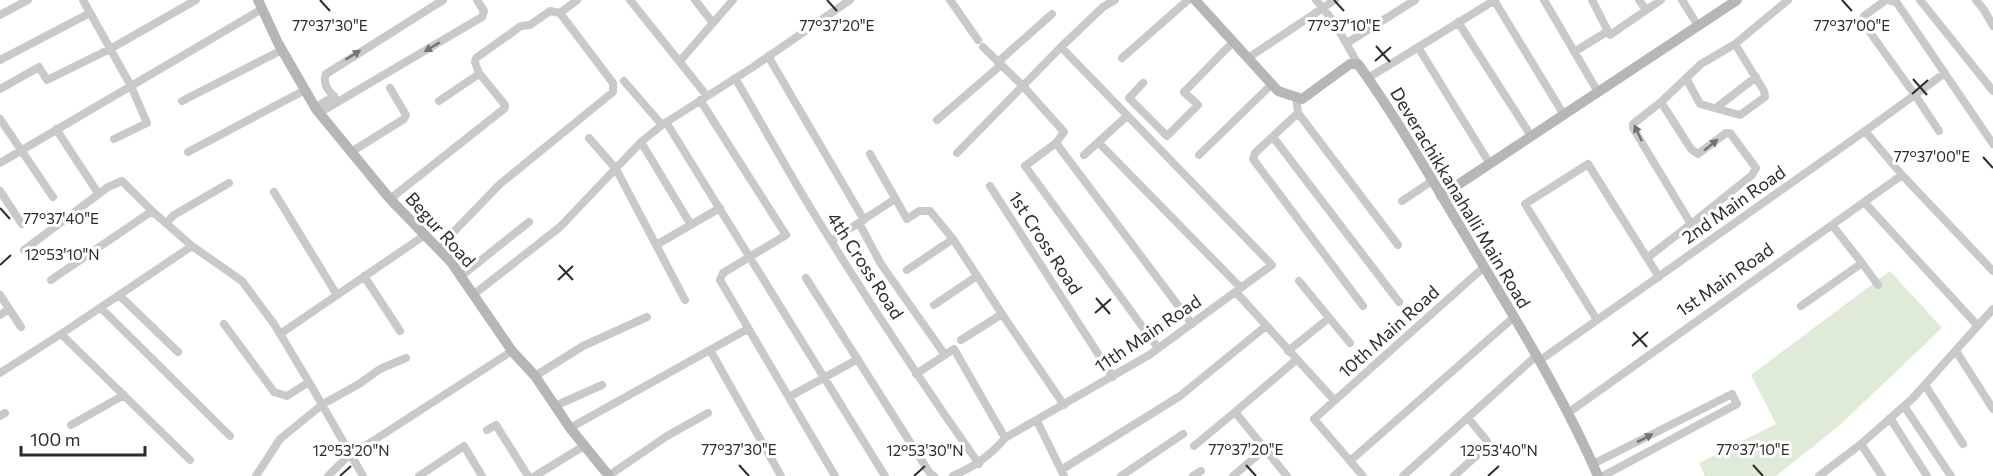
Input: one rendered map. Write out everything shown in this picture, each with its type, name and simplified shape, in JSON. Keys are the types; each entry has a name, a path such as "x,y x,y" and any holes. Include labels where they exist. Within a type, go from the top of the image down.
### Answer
{"street":[{"path":"0,15 28,0"},
{"path":"83,0 131,86 147,123 114,139"},
{"path":"0,89 39,67 47,80 110,49 196,0"},
{"path":"336,99 325,84 326,74 443,0"},
{"path":"317,110 482,17 484,11 477,0"},
{"path":"560,13 577,0"},
{"path":"630,0 680,61 786,236 723,273 720,280 835,476"},
{"path":"695,0 713,22"},
{"path":"680,61 733,0"},
{"path":"473,295 560,227 641,142 664,124 850,0"},
{"path":"950,0 978,40"},
{"path":"957,153 1061,47 1103,7 1115,0"},
{"path":"1122,58 1188,0"},
{"path":"1195,0 1278,91 1302,99 1350,64 1358,64 1334,22 1316,0"},
{"path":"1248,58 1335,0"},
{"path":"1347,43 1416,0"},
{"path":"1368,78 1495,0 1564,115"},
{"path":"1544,0 1598,92"},
{"path":"1592,0 1610,35 1661,0"},
{"path":"1639,0 1646,10"},
{"path":"1682,0 1698,26"},
{"path":"1441,196 1737,0"},
{"path":"1691,224 1633,128 1636,120 1661,102 1701,64 1735,44 1788,0"},
{"path":"1939,131 1916,95 1869,31 1864,16 1887,0 1897,3 1993,144"},
{"path":"1920,0 1993,91"},
{"path":"1976,0 1993,26"},
{"path":"1984,10 1993,4"},
{"path":"0,163 131,86 260,5"},
{"name":"Begur Road","path":"260,5 282,50 317,110 390,199 451,262 512,351 535,376 570,428 609,476"},
{"path":"390,199 505,108 479,73 476,58 521,26 530,25 550,11 560,13 614,83 612,92 506,179 438,248"},
{"path":"0,60 90,13"},
{"path":"937,120 1052,14"},
{"path":"1458,22 1531,136"},
{"path":"1574,52 1608,31"},
{"path":"1143,83 1129,98 1167,136 1197,105 1184,92 1233,42"},
{"path":"1686,78 1700,104 1740,115 1761,101 1765,97 1764,91 1735,44"},
{"path":"983,47 1023,86 1064,132 1056,143 1025,166 1158,348"},
{"path":"1061,47 1127,116 1084,155"},
{"path":"1418,47 1490,164"},
{"path":"182,101 282,50"},
{"path":"768,56 861,222 881,264 945,355"},
{"name":"Deverachikkanahalli Main Road","path":"1358,64 1432,181 1538,359 1568,413 1598,476"},
{"path":"439,101 479,73"},
{"name":"2nd Main Road","path":"1403,476 1538,359 1659,277 1945,73"},
{"path":"1716,108 1756,77"},
{"name":"4th Cross Road","path":"735,78 831,241 916,374 979,464"},
{"path":"624,81 664,124 720,208 885,476"},
{"path":"1199,155 1272,84"},
{"path":"351,152 404,119 406,115 390,88"},
{"path":"188,152 305,90"},
{"path":"1296,96 1298,113 1398,245"},
{"path":"1647,258 1752,175 1756,168 1730,133 1726,133 1698,154 1691,149 1661,102"},
{"path":"1298,113 1255,153 1253,159 1363,306"},
{"name":"11th Main Road","path":"979,464 1005,438 1113,377 1158,348 1272,265 1127,116"},
{"path":"0,118 53,197"},
{"path":"56,129 98,193"},
{"path":"1865,131 1902,175 1993,271"},
{"path":"1273,137 1399,302"},
{"path":"589,138 616,169 685,300"},
{"path":"641,142 691,225"},
{"path":"1098,142 1238,290 1266,326 1334,400"},
{"path":"1056,143 1192,324"},
{"path":"870,154 907,219 919,211 930,211 953,240 1064,405"},
{"path":"1597,320 1525,204 1588,164 1659,277"},
{"name":"1st Main Road","path":"1568,413 1902,175"},
{"path":"24,250 98,193 122,181 192,246 242,281 280,334 363,476"},
{"path":"1402,201 1432,181"},
{"path":"166,224 174,215 229,183"},
{"name":"1st Cross Road","path":"990,186 1113,377"},
{"path":"0,191 22,224"},
{"path":"274,192 337,295"},
{"path":"831,241 896,199"},
{"path":"1864,202 1978,326"},
{"path":"656,245 720,208"},
{"path":"51,280 152,211"},
{"path":"460,277 529,222"},
{"path":"1832,225 1878,285"},
{"path":"280,334 425,235"},
{"path":"907,270 953,240"},
{"path":"0,373 192,246"},
{"path":"1801,306 1862,263"},
{"name":"10th Main Road","path":"1350,461 1314,419 1484,267"},
{"path":"364,276 400,331"},
{"path":"934,305 977,276"},
{"path":"806,278 929,475"},
{"path":"1299,281 1350,343"},
{"path":"0,295 21,327"},
{"path":"119,295 178,352"},
{"path":"101,308 230,436"},
{"path":"0,315 9,309"},
{"path":"1819,476 1861,444 1904,406 1993,309"},
{"path":"962,340 1002,314"},
{"path":"535,376 583,346 647,316"},
{"path":"1288,351 1329,318"},
{"path":"1363,476 1350,461 1514,318"},
{"path":"224,324 274,392 287,396 309,382"},
{"path":"1036,421 1063,473 1180,396 1266,326"},
{"path":"570,428 744,330 749,331"},
{"path":"62,334 190,460"},
{"path":"916,374 954,349 1005,438"},
{"path":"710,350 782,476"},
{"path":"328,476 351,456 512,351"},
{"path":"1956,351 1993,409"},
{"path":"256,476 280,439 322,404 380,369 406,358"},
{"path":"789,397 858,359"},
{"path":"1194,446 1296,360"},
{"path":"555,406 602,385"},
{"path":"1925,385 1963,444"},
{"path":"1593,464 1732,394 1737,404 1603,476"},
{"path":"71,425 124,395"},
{"path":"1904,406 1951,476"},
{"path":"1235,412 1287,476"},
{"path":"609,476 667,436 708,413"},
{"path":"1454,476 1487,446 1487,441 1468,418"},
{"path":"1890,418 1927,476"},
{"path":"487,430 496,425 528,476"},
{"path":"1121,476 1183,434"},
{"path":"1861,444 1882,476"},
{"path":"423,475 464,446 482,476"},
{"path":"535,476 584,446"},
{"path":"1233,476 1265,448"},
{"path":"953,476 979,464"},
{"path":"1830,468 1835,476"},
{"path":"1193,476 1201,471"}],"green space":[{"path":"1890,271 1942,328 1840,425 1776,476 1705,476 1699,463 1776,424 1751,375"}]}
